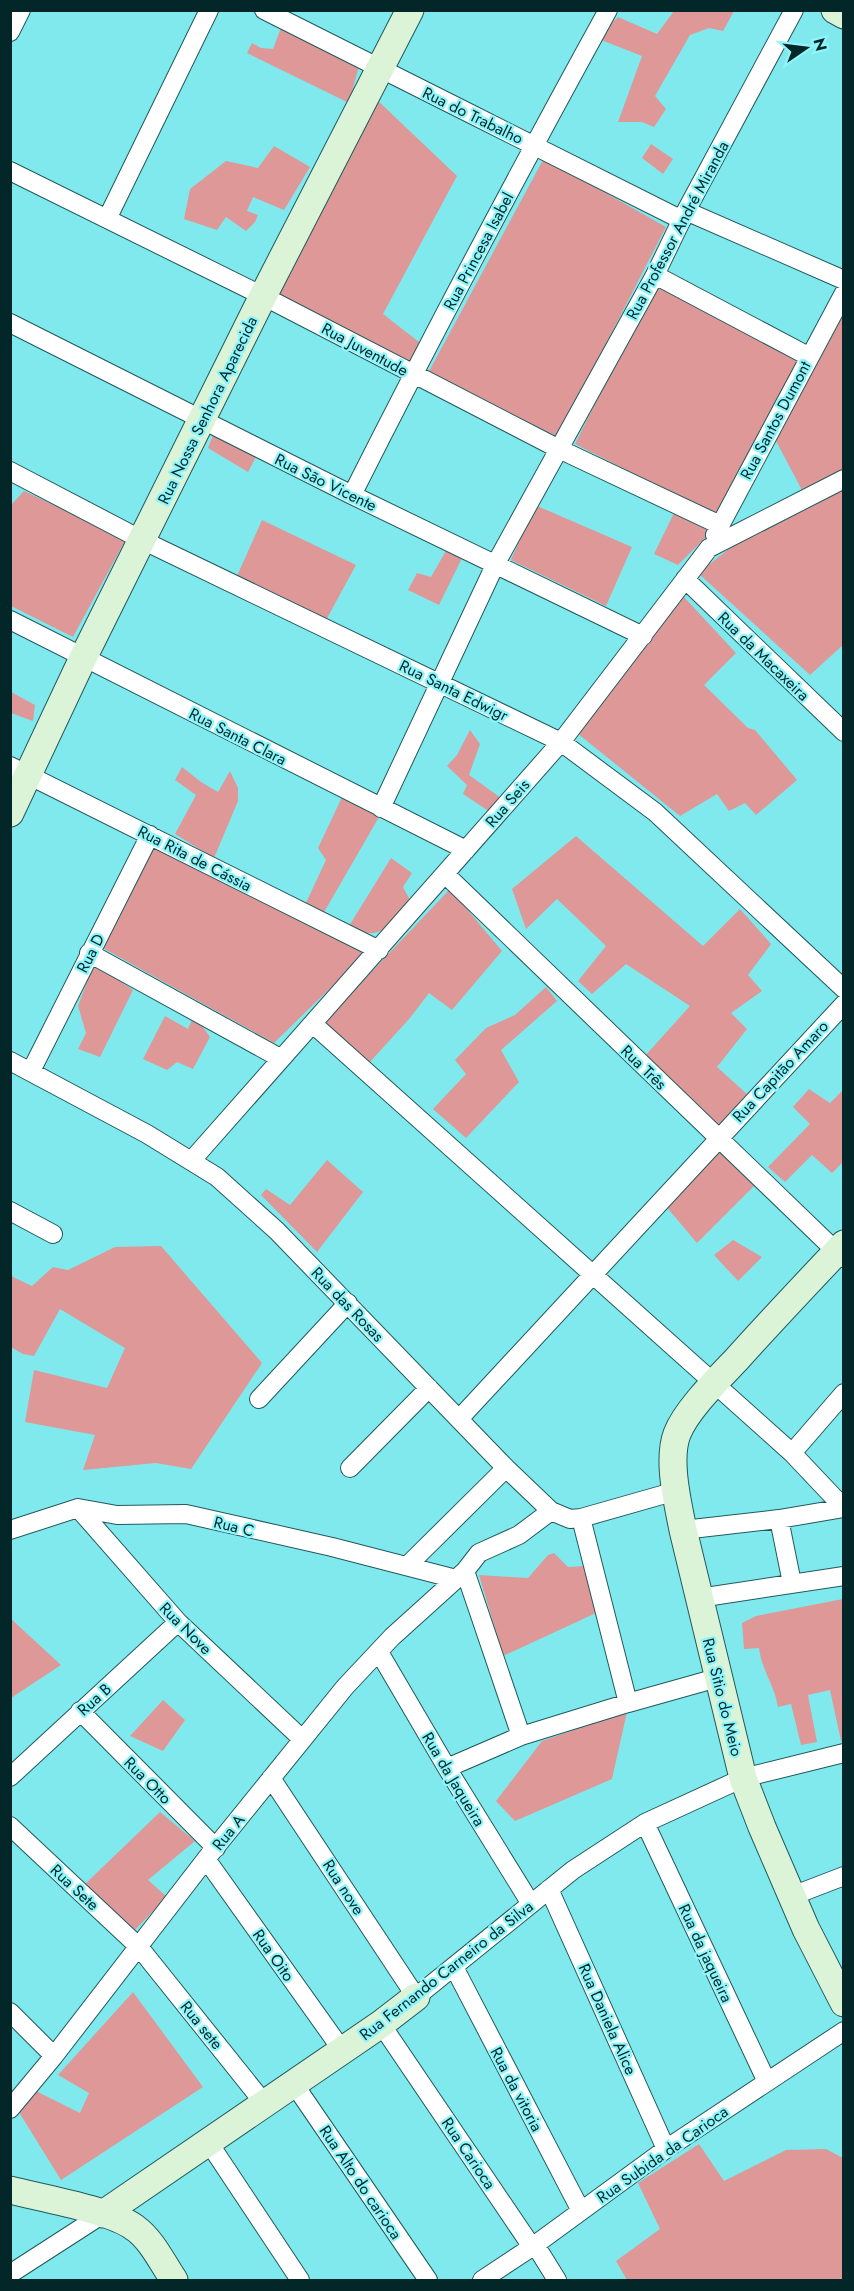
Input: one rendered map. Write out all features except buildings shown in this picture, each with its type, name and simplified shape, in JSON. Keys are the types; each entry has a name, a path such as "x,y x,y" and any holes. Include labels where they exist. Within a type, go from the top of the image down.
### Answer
{"street":[{"path":"10,32 21,10"},
{"path":"107,219 209,10"},
{"name":"Rua do Trabalho","path":"264,10 381,70 684,215 843,280"},
{"name":"Rua Nossa Senhora Aparecida","path":"10,813 19,771 83,658 263,296 410,10"},
{"name":"Rua Princesa Isabel","path":"352,495 534,144 608,10"},
{"name":"Rua Professor André Miranda","path":"496,563 655,275 684,215 794,10"},
{"path":"835,10 843,15"},
{"name":"Rua Juventude","path":"10,171 263,296 559,448 720,525"},
{"path":"655,275 808,356"},
{"name":"Rua Santos Dumont","path":"709,548 843,293"},
{"name":"Rua São Vicente","path":"10,323 352,495 643,636"},
{"name":"Rua Santa Edwigr","path":"10,471 142,540 561,742 654,812 843,989"},
{"name":"Rua Seis","path":"192,1160 561,742 709,548 843,479"},
{"path":"381,808 496,563"},
{"name":"Rua da Macaxeira","path":"685,579 843,732"},
{"name":"Rua Santa Clara","path":"10,620 466,850"},
{"name":"Rua Rita de Cássia","path":"19,771 379,950"},
{"name":"Rua D","path":"31,1071 150,835"},
{"name":"Rua Três","path":"445,873 717,1138 841,1251"},
{"path":"89,953 280,1058"},
{"name":"Rua Capitão Amaro","path":"459,1419 843,1004"},
{"path":"313,1024 792,1453 843,1508"},
{"name":"Rua das Rosas","path":"10,1061 192,1160 217,1177 277,1231 506,1468 551,1511 570,1519 581,1518 675,1491"},
{"path":"10,1211 53,1234"},
{"path":"713,1384 841,1251"},
{"path":"259,1400 348,1303"},
{"name":"Rua Sitio do Meio","path":"713,1384 676,1435 675,1491 683,1530 743,1778 792,1896 843,2003"},
{"path":"350,1468 429,1388"},
{"path":"792,1453 843,1393"},
{"path":"407,1566 506,1468"},
{"path":"683,1530 779,1519 843,1508"},
{"name":"Rua C","path":"10,1530 78,1509 117,1515 186,1514 407,1566 461,1575"},
{"name":"Rua Nove","path":"78,1509 178,1622 302,1739"},
{"name":"Rua A","path":"10,2109 345,1687 392,1637 461,1575 479,1553 519,1536 551,1511"},
{"path":"581,1518 628,1702"},
{"path":"779,1519 792,1583"},
{"path":"461,1575 521,1736"},
{"path":"699,1598 843,1576"},
{"name":"Rua B","path":"10,1777 178,1622"},
{"name":"Rua da Jaqueira","path":"379,1652 531,1904"},
{"path":"447,1768 521,1736 628,1702 717,1678"},
{"name":"Rua Otto","path":"80,1711 211,1853"},
{"name":"Rua Fernando Carneiro da Silva","path":"10,2274 209,2143 264,2103 381,2025 573,1870 645,1823 743,1778 843,1753"},
{"name":"Rua nove","path":"271,1778 416,1997"},
{"name":"Rua da jaqueira","path":"645,1823 767,2082"},
{"name":"Rua Sete","path":"10,1826 139,1947"},
{"name":"Rua Oito","path":"211,1853 342,2050"},
{"path":"792,1896 843,1876"},
{"name":"Rua Daniela Alice","path":"549,1889 666,2150"},
{"name":"Rua sete","path":"139,1947 264,2103"},
{"name":"Rua da vitoria","path":"454,1967 581,2211"},
{"path":"10,2012 54,2056"},
{"name":"Rua Carioca","path":"381,2025 532,2247 539,2251 558,2280"},
{"name":"Rua Subida da Carioca","path":"482,2280 532,2247 666,2150 843,2031"},
{"name":"Rua Alto do carioca","path":"294,2084 428,2280"},
{"path":"209,2143 300,2280"},
{"path":"10,2190 118,2218 136,2228 144,2236 174,2280"}],"shaded area":[{"path":"674,11 734,11 723,31 709,28 690,35 655,96 666,109 654,127 642,122 618,122 642,56 596,38 618,17 657,34"},
{"path":"282,25 359,66 349,103 247,53 252,43 261,48 273,49"},
{"path":"374,97 457,176 383,314 419,342 411,362 275,294"},
{"path":"651,144 673,159 663,174 642,158"},
{"path":"274,146 310,167 284,210 253,197 247,211 258,215 246,231 226,217 217,230 184,219 190,189 226,161 258,168"},
{"path":"544,158 666,227 558,437 427,375"},
{"path":"656,281 798,359 717,516 575,444"},
{"path":"843,300 843,470 803,492 776,441"},
{"path":"215,430 256,457 248,472 208,448"},
{"path":"843,487 843,645 810,675 698,573 743,538"},
{"path":"24,491 126,539 73,637 11,606 11,505"},
{"path":"535,505 632,547 606,606 511,560"},
{"path":"675,511 711,532 678,565 654,554"},
{"path":"262,520 356,565 325,622 237,576"},
{"path":"447,549 462,558 439,605 408,590 417,573 431,577"},
{"path":"684,597 736,653 704,685 748,728 755,730 797,780 756,815 745,803 729,811 717,794 680,816 577,733"},
{"path":"11,692 35,705 33,721 11,713"},
{"path":"470,730 480,744 469,775 501,798 490,812 463,794 467,785 447,766 457,755"},
{"path":"182,767 218,792 230,771 238,788 238,801 214,858 175,834 196,795 175,780"},
{"path":"344,793 379,817 323,914 305,905 326,860 318,848"},
{"path":"576,836 703,946 740,909 771,944 748,975 762,991 731,1013 747,1029 717,1067 748,1095 717,1129 644,1057 690,1006 626,964 592,994 578,981 606,946 557,899 526,929 512,889"},
{"path":"154,845 366,953 274,1043 101,947"},
{"path":"391,858 412,873 403,887 410,900 397,917 381,931 368,933 349,926"},
{"path":"450,889 502,951 452,1010 429,993 410,1018 369,1063 322,1024"},
{"path":"94,963 133,990 100,1057 78,1049 86,1033 78,1006"},
{"path":"546,987 557,1001 501,1050 519,1082 466,1138 433,1109 466,1074 455,1060 486,1028 515,1015"},
{"path":"194,1015 210,1037 193,1069 177,1062 167,1070 143,1059 165,1016 188,1029"},
{"path":"809,1089 830,1103 843,1090 843,1162 832,1173 812,1155 785,1182 768,1167 810,1124 793,1107"},
{"path":"718,1149 755,1185 697,1243 664,1204"},
{"path":"327,1160 363,1192 317,1252 261,1195 266,1189 290,1205"},
{"path":"733,1240 762,1257 738,1281 714,1255"},
{"path":"161,1246 262,1363 191,1469 156,1463 83,1470 95,1435 25,1422 34,1370 107,1388 125,1348 60,1309 34,1356 23,1354 11,1347 11,1276 32,1286 53,1267 68,1270 115,1247"},
{"path":"554,1553 568,1567 586,1566 596,1613 503,1656 479,1575 528,1578 548,1555"},
{"path":"843,1599 843,1740 841,1741 830,1690 808,1695 817,1742 801,1745 791,1704 778,1707 759,1648 744,1649 742,1623 756,1616"},
{"path":"10,1618 61,1665 11,1698 10,1698"},
{"path":"163,1700 185,1720 163,1751 130,1736"},
{"path":"627,1712 612,1779 515,1821 496,1801 542,1741"},
{"path":"160,1812 195,1841 148,1880 167,1897 131,1934 83,1886"},
{"path":"133,1992 203,2087 61,2180 17,2109 36,2091 80,2113 89,2093 58,2075"},
{"path":"699,2144 724,2181 786,2150 826,2149 843,2158 843,2280 627,2280 616,2261 660,2229 638,2183"}]}
